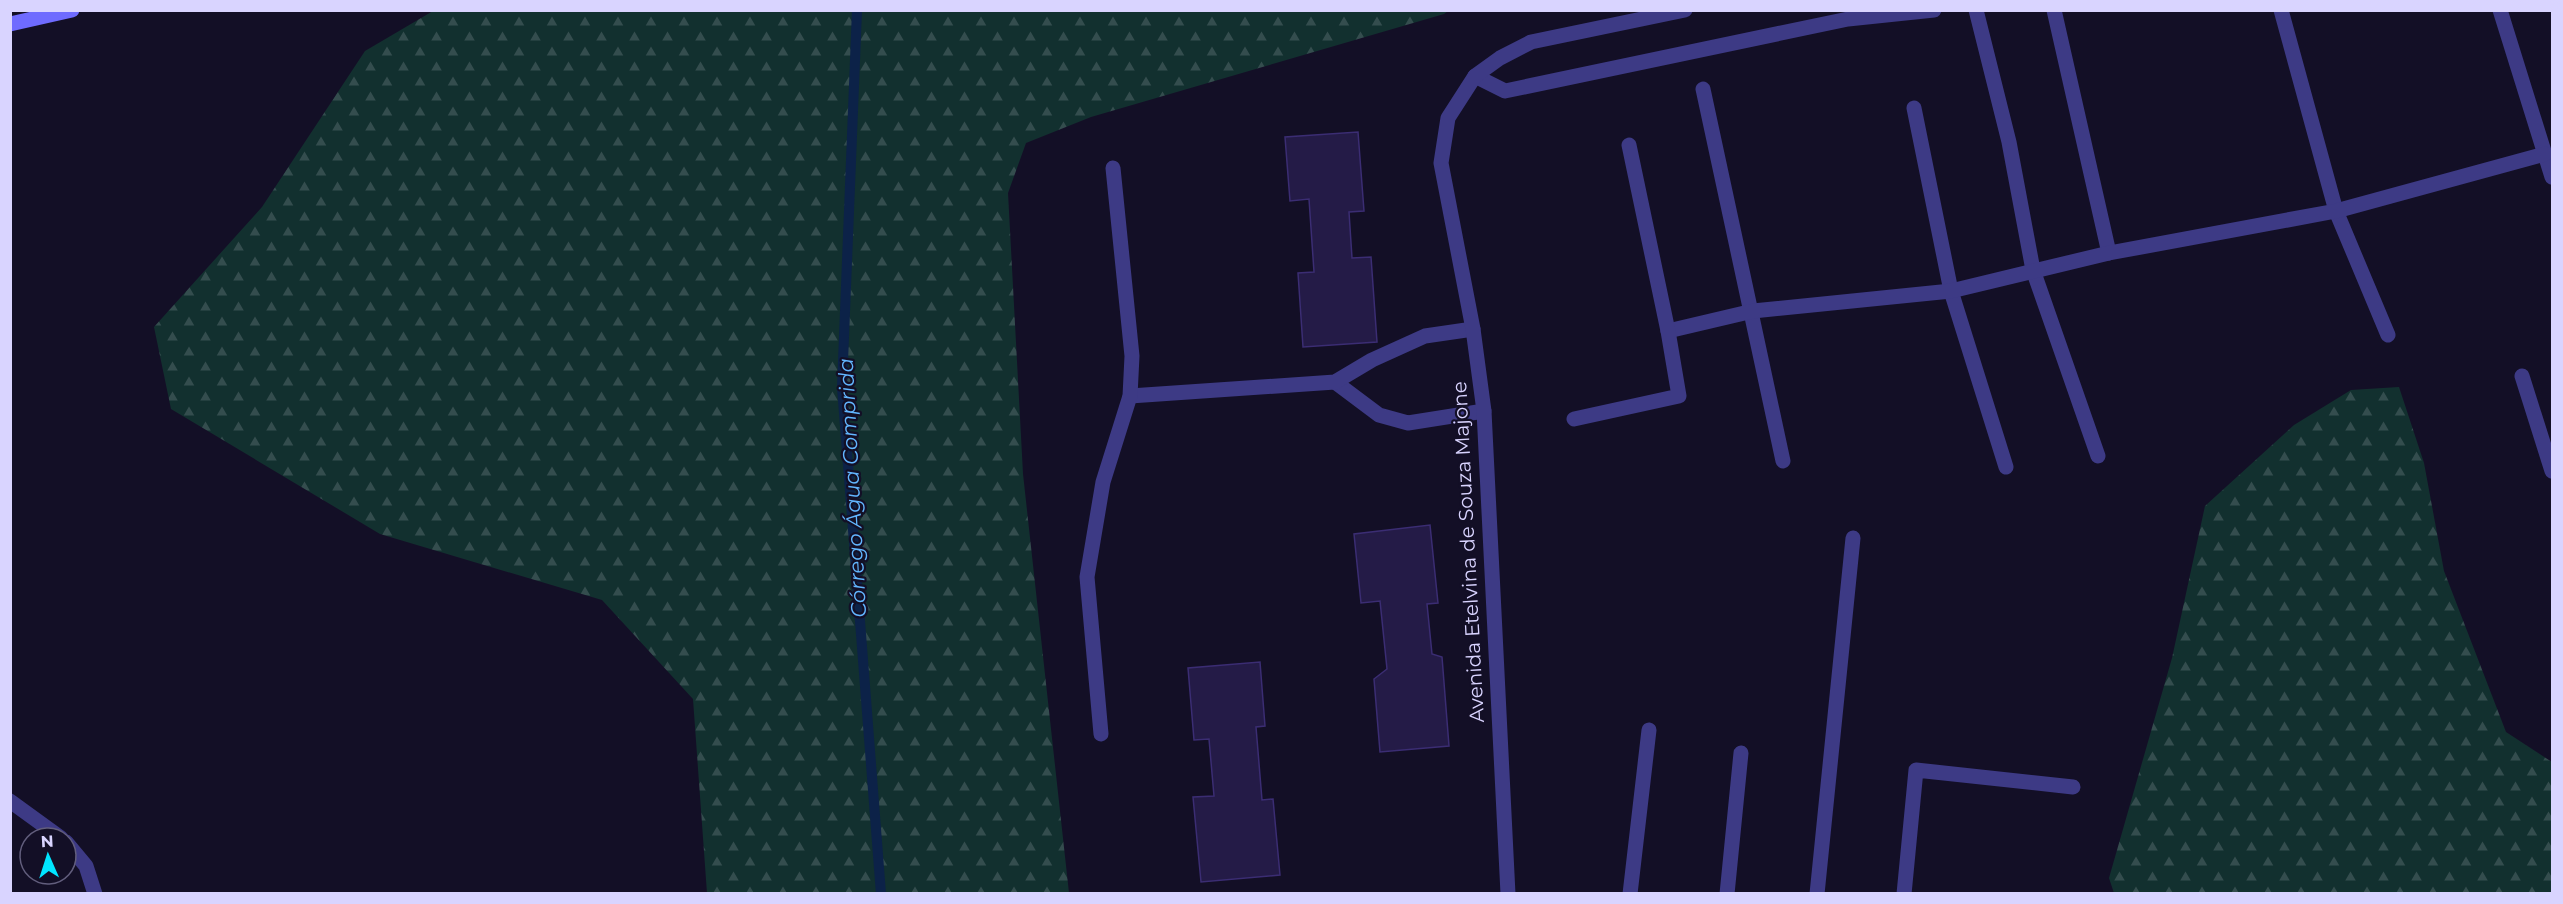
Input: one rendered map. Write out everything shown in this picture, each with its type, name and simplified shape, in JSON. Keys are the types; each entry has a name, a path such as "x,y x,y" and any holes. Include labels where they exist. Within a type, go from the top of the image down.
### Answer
{"main road":[{"path":"10,24 72,10"}],"street":[{"path":"1685,10 1531,42 1500,58 1475,76 1505,92 1848,15 1934,10"},
{"path":"1976,10 2009,142 2032,270 2098,456"},
{"path":"2054,10 2109,253"},
{"path":"2281,10 2336,211 2388,335"},
{"path":"2500,10 2553,177"},
{"name":"Avenida Etelvina de Souza Majone","path":"1475,76 1448,118 1440,163 1473,329 1484,411 1508,894"},
{"path":"1703,89 1753,311 1783,461"},
{"path":"1914,108 1951,291 2006,467"},
{"path":"1574,419 1679,396 1668,331 1629,145"},
{"path":"1668,331 1753,311 1951,291 2109,253 2336,211 2546,154"},
{"path":"1101,734 1087,576 1103,482 1130,396 1132,356 1113,168"},
{"path":"1130,396 1335,382 1372,360 1425,336 1473,329"},
{"path":"2522,376 2553,471"},
{"path":"1335,382 1379,415 1408,423 1484,411"},
{"path":"1817,894 1853,538"},
{"path":"1630,894 1649,730"},
{"path":"1727,894 1741,753"},
{"path":"1904,894 1916,770 2073,788"},
{"path":"10,801 44,826"},
{"path":"78,856 86,866 95,894"}],"green space":[{"path":"433,11 1448,11 1091,117 1026,143 1008,193 1023,474 1069,893 707,893 693,699 602,600 380,534 171,409 154,327 262,207 365,51"},
{"path":"2399,387 2424,463 2444,571 2506,732 2552,762 2552,893 2114,893 2109,878 2172,658 2205,506 2294,425 2351,390"}],"building":[{"path":"1358,132 1364,211 1349,212 1352,258 1371,257 1377,342 1303,347 1298,273 1314,272 1309,199 1290,201 1285,137"},
{"path":"1430,525 1438,603 1427,604 1432,654 1442,657 1449,746 1380,752 1374,679 1387,669 1380,601 1361,603 1354,534"},
{"path":"1260,662 1265,726 1256,727 1262,800 1273,799 1280,875 1201,882 1193,797 1214,796 1209,739 1194,740 1188,668"}],"waterway":[{"name":"Córrego Água Comprida","path":"857,10 842,387 881,894"}]}
